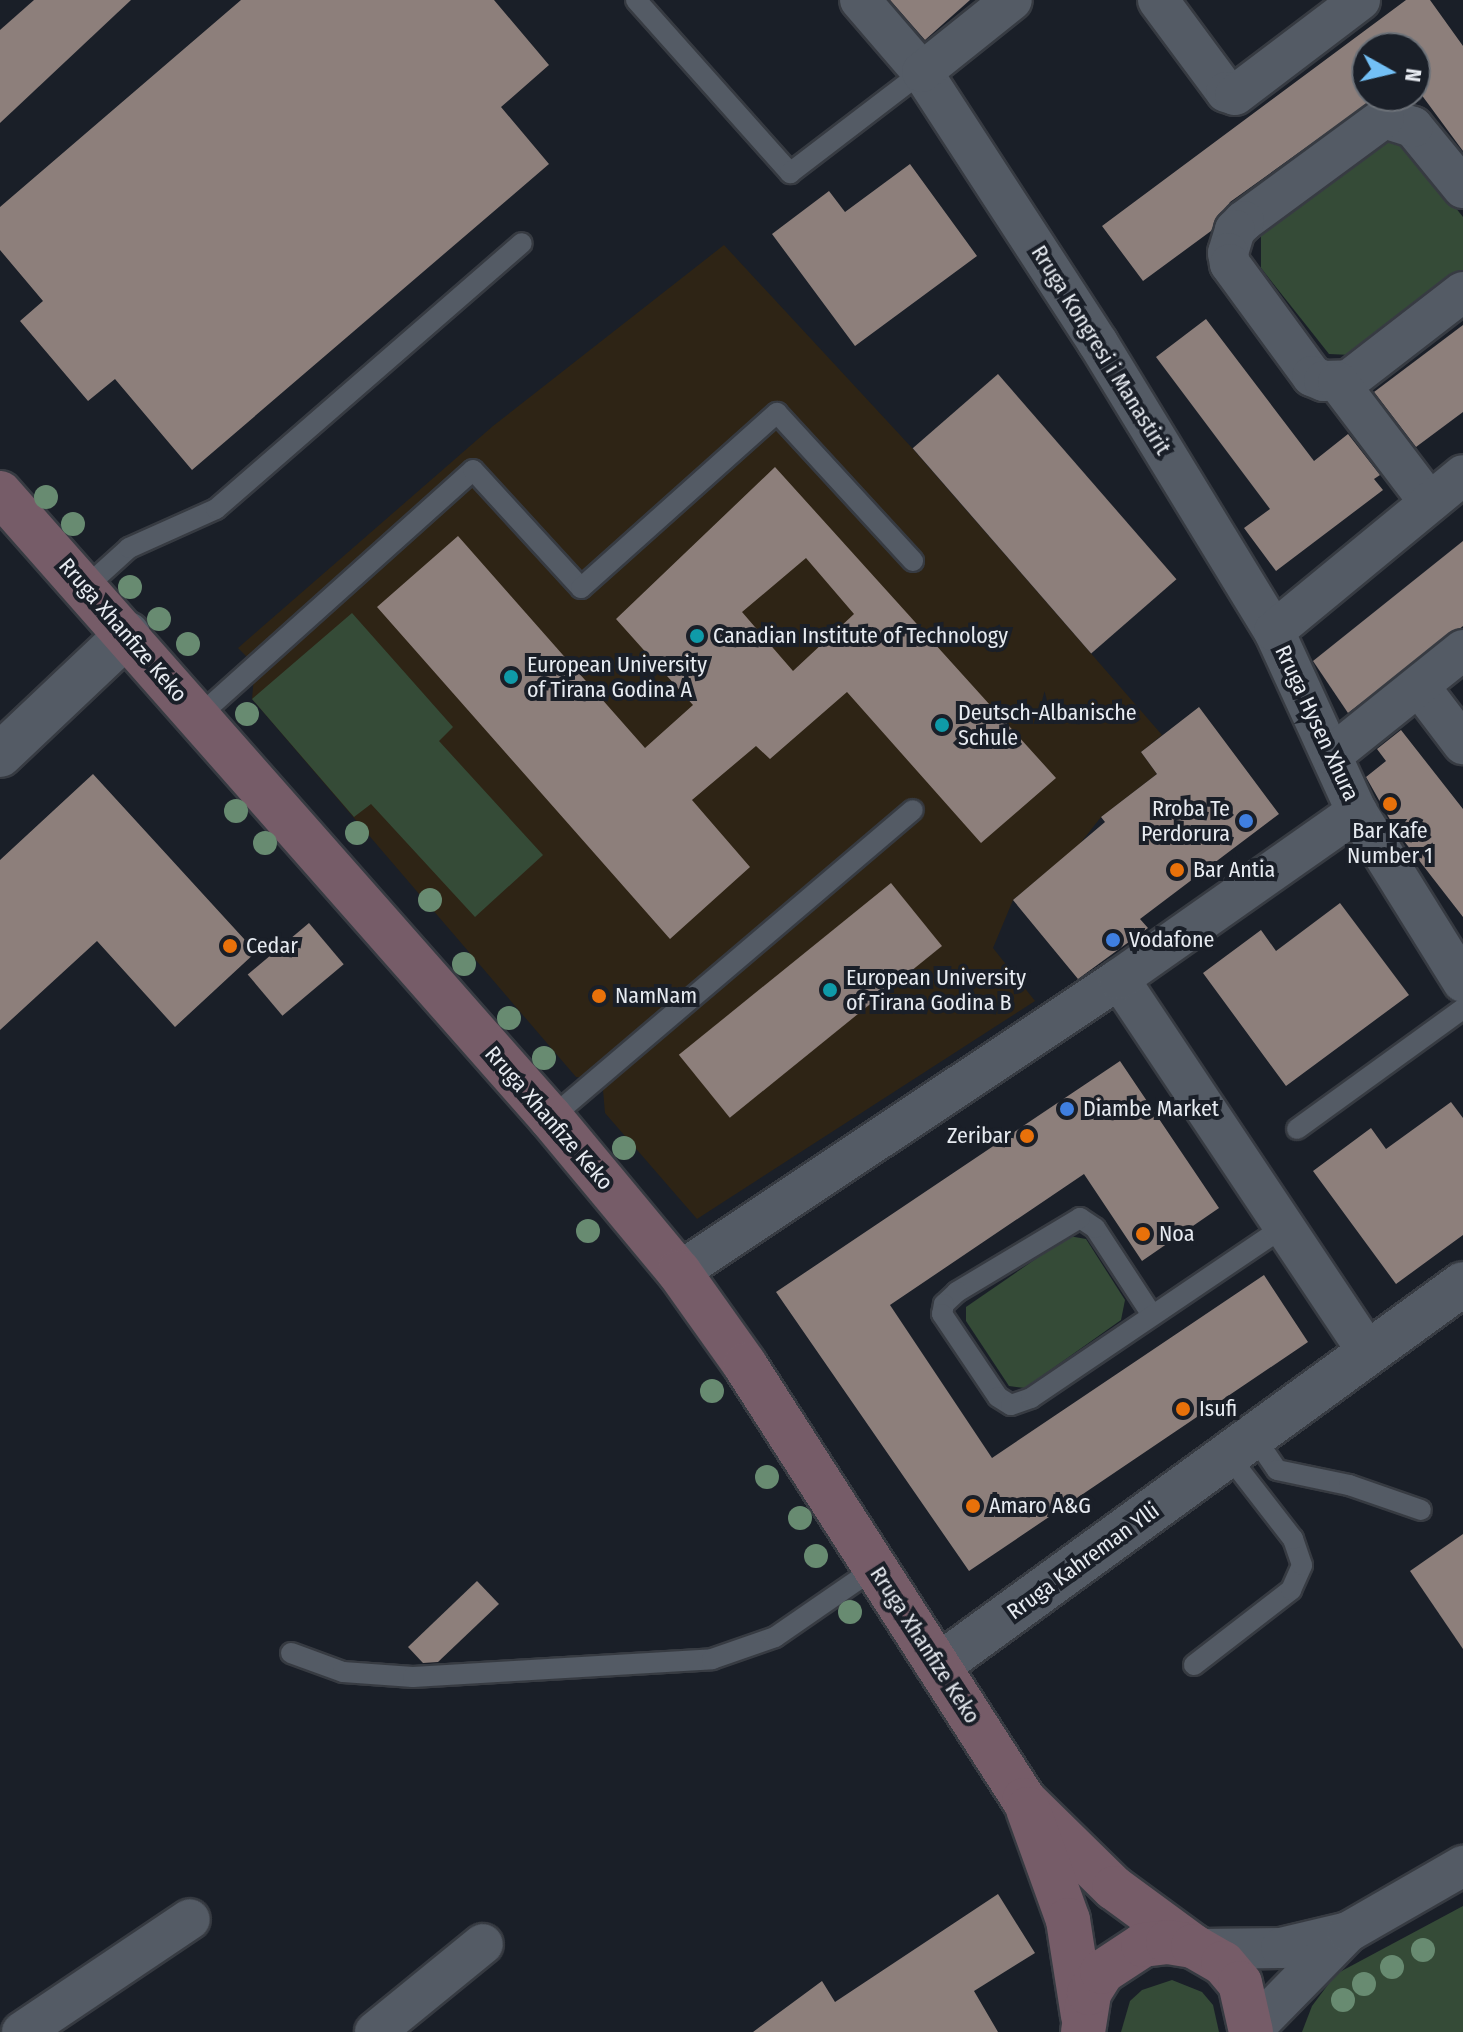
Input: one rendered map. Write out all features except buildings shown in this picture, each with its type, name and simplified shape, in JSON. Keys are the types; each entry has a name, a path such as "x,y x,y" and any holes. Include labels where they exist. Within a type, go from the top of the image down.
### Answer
{"main road":[{"name":"Rruga Xhanfize Keko","path":"0,493 128,634 551,1118 679,1272 1024,1800 1068,1920 1083,2024"},
{"name":"Rruga Xhanfize Keko","path":"1024,1800 1114,1888 1240,1983 1251,2032"},
{"path":"1083,2024 1089,1993 1121,1955 1143,1945 1197,1948"}],"street":[{"name":"Rruga Kongresi i Manastirit","path":"860,0 922,72 1090,330 1274,631"},
{"path":"922,72 1012,0"},
{"path":"1158,0 1226,92 1235,95 1360,0"},
{"path":"1463,188 1413,127 1384,118 1235,230 1230,264 1312,376 1338,382 1359,374 1463,292"},
{"path":"1338,382 1429,502"},
{"name":"Rruga Hysen Xhura","path":"1463,475 1274,631 1357,812 1463,982"},
{"path":"0,755 128,634"},
{"path":"1332,755 1463,650"},
{"path":"1419,686 1463,744"},
{"path":"679,1272 1119,979 1357,812"},
{"path":"1119,979 1368,1352"},
{"name":"Rruga Kahreman Ylli","path":"938,1666 1463,1284"},
{"path":"1251,2032 1348,1932 1463,1866"},
{"path":"22,2032 190,1919"},
{"path":"1197,1948 1281,1948 1348,1932"},
{"path":"375,2032 483,1944"}],"lane":[{"path":"636,0 790,173 922,72"},
{"path":"86,587 129,548 216,509 522,243"},
{"path":"199,716 473,470 581,588 777,413 913,561"},
{"path":"551,1118 913,810"},
{"path":"1297,1129 1463,1009"},
{"path":"1152,1315 1095,1228 1080,1218 1060,1225 957,1292 944,1304 942,1314 998,1397 1011,1405 1031,1398 1285,1226"},
{"path":"1240,1445 1277,1470 1349,1485 1421,1510"},
{"path":"1194,1665 1291,1590 1302,1565 1293,1539 1240,1445"},
{"path":"291,1653 343,1672 413,1677 712,1659 775,1637 875,1568"}],"shaded area":[{"path":"724,245 913,449 1162,735 1141,752 1157,774 1101,817 1079,845 1013,900 993,948 1035,1001 697,1219 605,1113 602,1079 576,1077 252,699 255,665 238,648 493,426"}],"green space":[{"path":"1382,139 1409,149 1463,217 1463,272 1351,355 1329,354 1261,268 1261,235"},
{"path":"352,613 453,727 439,741 543,855 475,917 371,804 354,817 252,699"},
{"path":"1069,1236 1086,1239 1125,1300 1121,1320 1025,1388 1009,1386 966,1321 966,1307"},
{"path":"1463,1906 1463,2032 1302,2032 1312,2006 1336,1974"},
{"path":"1172,1980 1202,1992 1213,2005 1219,2032 1121,2032 1130,2001 1142,1990"}],"place":[{"name":"Canadian Institute of Technology","path":"697,636"},
{"name":"European University of Tirana Godina A","path":"511,677"},
{"name":"Deutsch-Albanische Schule","path":"942,725"},
{"name":"Bar Kafe Number 1","path":"1390,804"},
{"name":"Rroba Te Perdorura","path":"1246,821"},
{"name":"Bar Antia","path":"1177,870"},
{"name":"Vodafone","path":"1113,940"},
{"name":"Cedar","path":"230,946"},
{"name":"European University of Tirana Godina B","path":"830,990"},
{"name":"NamNam","path":"599,996"},
{"name":"Diambe Market","path":"1067,1109"},
{"name":"Zeribar","path":"1027,1136"},
{"name":"Noa","path":"1143,1234"},
{"name":"Isufi","path":"1183,1409"},
{"name":"Amaro A&G","path":"973,1506"}]}
